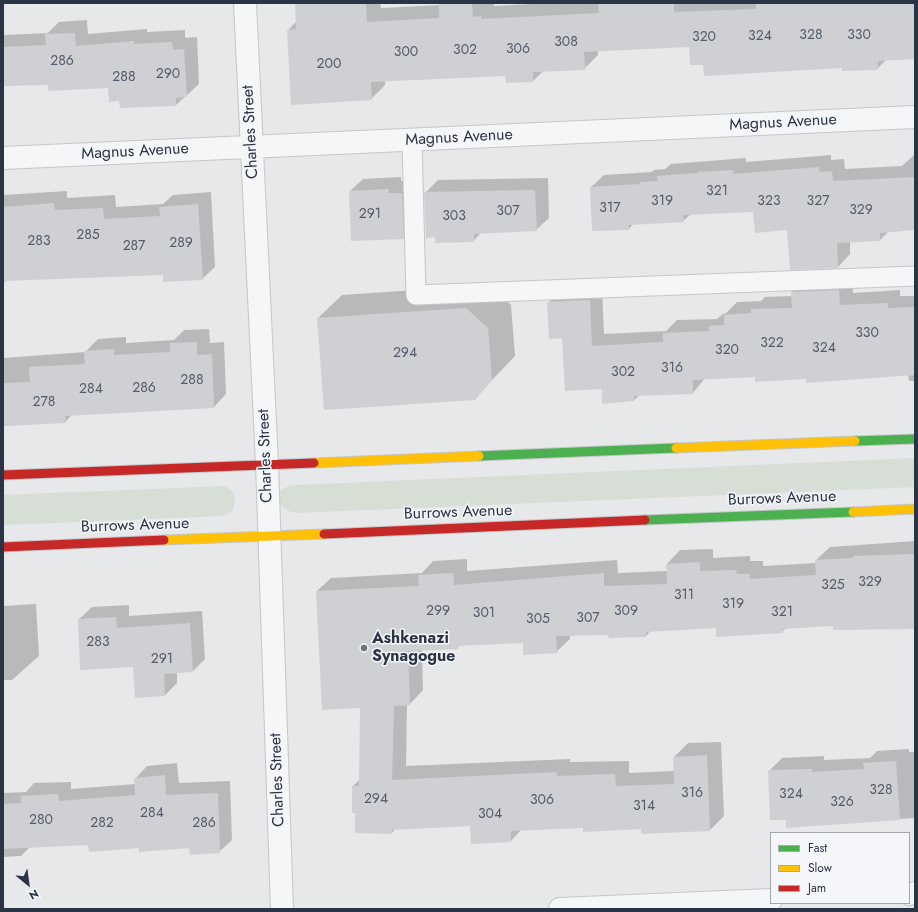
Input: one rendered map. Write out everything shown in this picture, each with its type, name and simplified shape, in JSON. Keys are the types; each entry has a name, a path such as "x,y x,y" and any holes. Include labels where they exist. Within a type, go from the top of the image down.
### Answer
{"street":[{"name":"Charles Street","path":"245,3 267,464 282,909"},
{"name":"Magnus Avenue","path":"3,158 915,117"},
{"path":"3,476 267,464 915,439"},
{"name":"Burrows Avenue","path":"3,547 915,509"},
{"path":"560,909 770,900"}],"lane":[{"path":"412,140 416,295 915,276"}],"shaded area":[{"path":"915,458 915,487 296,513 288,511 283,507 279,503 278,498 282,490 296,485"},
{"path":"224,486 231,490 235,496 233,510 224,516 3,525 3,495"}],"building":[{"path":"295,3 366,3 367,22 439,18 439,3 472,3 473,17 481,16 481,19 599,13 598,3 674,3 674,12 756,9 756,3 915,3 915,59 878,61 878,70 842,71 842,68 704,76 703,65 690,65 689,47 584,52 585,70 533,72 533,82 506,83 505,76 371,82 372,100 291,105 287,30 296,29"},
{"path":"75,33 76,46 134,41 134,44 172,42 173,50 184,49 187,97 176,98 176,106 120,108 119,101 109,102 108,88 48,91 48,85 3,86 3,47 46,45 45,34"},
{"path":"819,167 819,172 832,171 833,181 915,177 915,230 880,233 880,241 837,243 838,268 790,270 787,230 755,233 753,212 683,215 684,222 629,225 629,230 592,231 590,187 640,184 640,182 658,181 657,176 698,172 733,170 733,174"},
{"path":"388,189 389,193 402,193 404,239 351,241 349,191"},
{"path":"535,190 537,231 474,234 474,242 435,243 435,237 426,238 424,192"},
{"path":"54,203 55,210 103,208 104,219 160,216 159,207 198,204 203,280 163,282 163,275 3,281 3,207"},
{"path":"839,290 840,305 888,303 888,308 915,307 915,375 806,383 806,379 755,382 755,377 693,380 693,394 634,396 634,401 602,404 602,389 565,391 562,338 549,339 547,302 590,300 592,346 663,342 663,333 709,331 709,326 724,325 724,315 751,313 751,309 792,308 791,292"},
{"path":"466,308 488,328 492,380 475,400 324,410 317,318"},
{"path":"197,342 197,355 212,354 214,408 65,416 66,423 3,426 3,383 30,382 29,367 85,364 84,351 114,349 114,355 170,352 170,343"},
{"path":"915,554 915,629 833,630 833,626 783,629 783,633 716,637 716,628 646,632 646,637 609,638 608,635 556,636 557,653 523,655 523,643 457,646 458,649 408,651 410,705 394,706 392,780 557,772 557,776 615,774 616,786 674,784 673,757 707,755 710,831 641,834 641,829 583,832 583,828 511,831 511,842 471,844 470,826 392,830 392,834 355,833 355,813 352,813 352,786 359,786 360,708 322,710 316,591 419,586 418,575 453,573 454,585 604,573 604,586 667,584 666,564 700,562 700,571 736,570 737,574 750,574 750,579 816,575 815,560 853,558 853,556"},
{"path":"116,617 117,628 190,623 193,672 164,674 165,696 135,698 133,667 80,670 78,619"},
{"path":"896,761 900,820 786,828 786,820 770,820 768,770 812,769 812,772 864,769 863,763"},
{"path":"165,775 166,795 218,793 220,853 190,855 189,848 139,852 139,848 89,852 88,845 3,849 3,804 21,803 21,796 58,794 59,801 135,795 134,778"}],"traffic: fast":[{"path":"855,441 915,439"},
{"path":"479,456 676,448"},
{"path":"645,520 853,512"}],"traffic: slow":[{"path":"676,448 855,441"},
{"path":"314,463 479,456"},
{"path":"853,512 915,509"},
{"path":"164,540 324,534"}],"traffic: jam":[{"path":"3,475 314,463"},
{"path":"324,534 645,520"},
{"path":"3,547 164,540"}],"place":[{"name":"Ashkenazi Synagogue","path":"364,648"}]}
